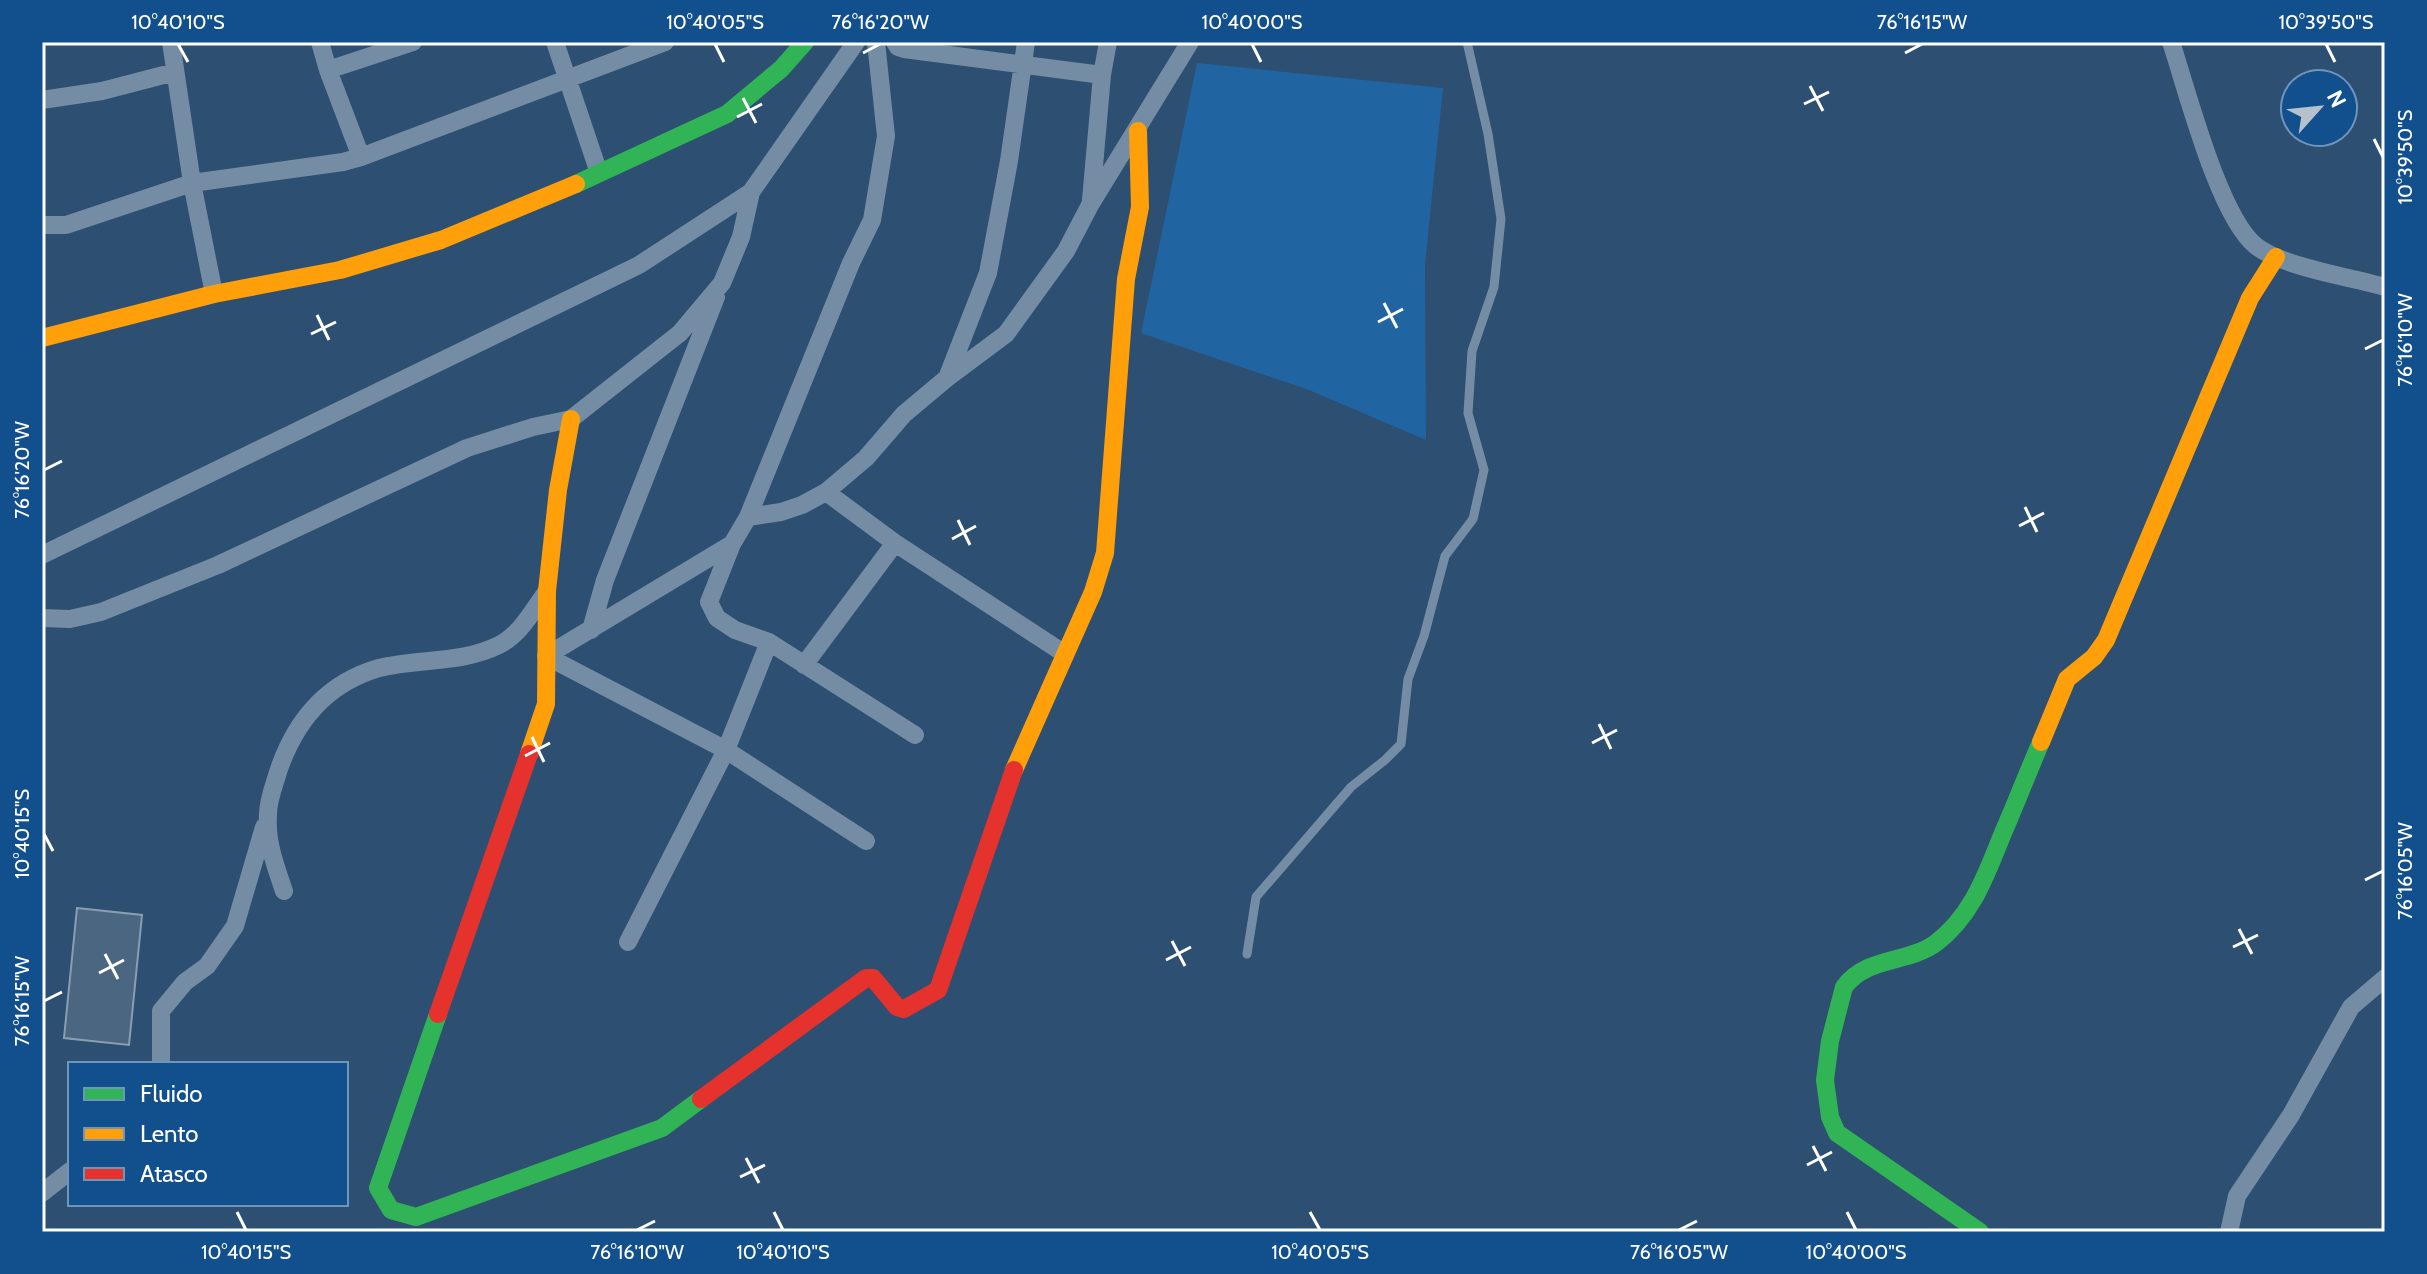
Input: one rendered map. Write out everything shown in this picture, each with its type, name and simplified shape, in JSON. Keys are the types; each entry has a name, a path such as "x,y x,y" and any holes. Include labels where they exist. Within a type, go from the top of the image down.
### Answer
{"street":[{"path":"171,42 192,183 214,294"},
{"path":"320,42 361,157"},
{"path":"328,70 413,42"},
{"path":"555,42 599,173"},
{"path":"42,225 66,225 192,183 361,157 665,42"},
{"path":"42,338 214,294 340,270 441,240 553,195 727,114 781,69 805,42"},
{"path":"42,555 639,265 751,192 856,42"},
{"path":"876,42 886,136 872,220 851,263 748,517 732,544 709,602 717,618 735,630 769,642 915,735"},
{"path":"895,42 904,49 1102,75"},
{"path":"947,378 988,273 1009,161 1026,42"},
{"path":"1090,205 1108,42"},
{"path":"748,517 792,509 826,492 866,458 904,414 1006,334 1066,251 1090,205 1190,42"},
{"path":"2171,42 2224,202 2240,230 2255,245 2276,257 2385,287"},
{"path":"42,100 102,91 175,72"},
{"path":"571,419 558,490 547,591 546,704 378,1188 391,1210 416,1217 662,1128 866,978 873,978 897,1007 904,1009 938,990 1006,788 1093,592 1105,553 1126,279 1140,207 1138,131"},
{"path":"591,630 605,580 741,237 751,192"},
{"path":"1980,1232 1837,1133 1830,1121 1824,1068 1844,987 1850,977 1869,963 1905,959 1938,942 1958,923 1976,899 2067,679 2094,657 2106,640 2250,298 2276,257"},
{"path":"42,618 70,619 101,612 218,565 467,448 533,427 571,419 680,333 722,283"},
{"path":"826,492 895,543 1065,654"},
{"path":"804,665 895,543"},
{"path":"546,656 732,544"},
{"path":"161,1062 161,1011 185,982 207,966 235,926 283,758 300,723 329,692 353,676 384,667 471,657 500,645 515,634 547,591"},
{"path":"628,942 726,750 769,642"},
{"path":"546,656 726,750 866,841"},
{"path":"268,812 270,849 284,891"},
{"path":"2229,1232 2237,1196 2291,1115 2351,1007 2385,978"},
{"path":"42,1193 68,1173"}],"lane":[{"path":"1247,954 1256,897 1351,787 1401,744 1408,679 1424,636 1445,556 1473,519 1484,470 1468,413 1472,351 1494,287 1501,219 1488,134 1467,42"}],"shaded area":[{"path":"1197,63 1443,88 1425,265 1426,440 1309,390 1141,333"}],"building":[{"path":"77,908 142,915 129,1045 64,1038"}],"traffic: fast":[{"path":"576,184 727,114 781,69 805,42"},
{"path":"1980,1232 1837,1133 1830,1117 1825,1080 1830,1041 1844,987 1864,970 1925,950 1960,920 1984,878 2041,742"},
{"path":"438,1014 378,1188 391,1210 416,1217 662,1128 701,1099"}],"traffic: slow":[{"path":"1014,770 1093,592 1105,553 1126,279 1140,207 1138,131"},
{"path":"42,338 214,294 340,270 441,240 576,184"},
{"path":"2041,742 2067,679 2094,657 2106,640 2250,298 2276,257"},
{"path":"529,754 546,704 547,591 558,490 571,419"}],"traffic: jam":[{"path":"438,1014 529,754"},
{"path":"701,1099 866,978 873,978 897,1007 904,1009 938,990 1014,770"}]}
